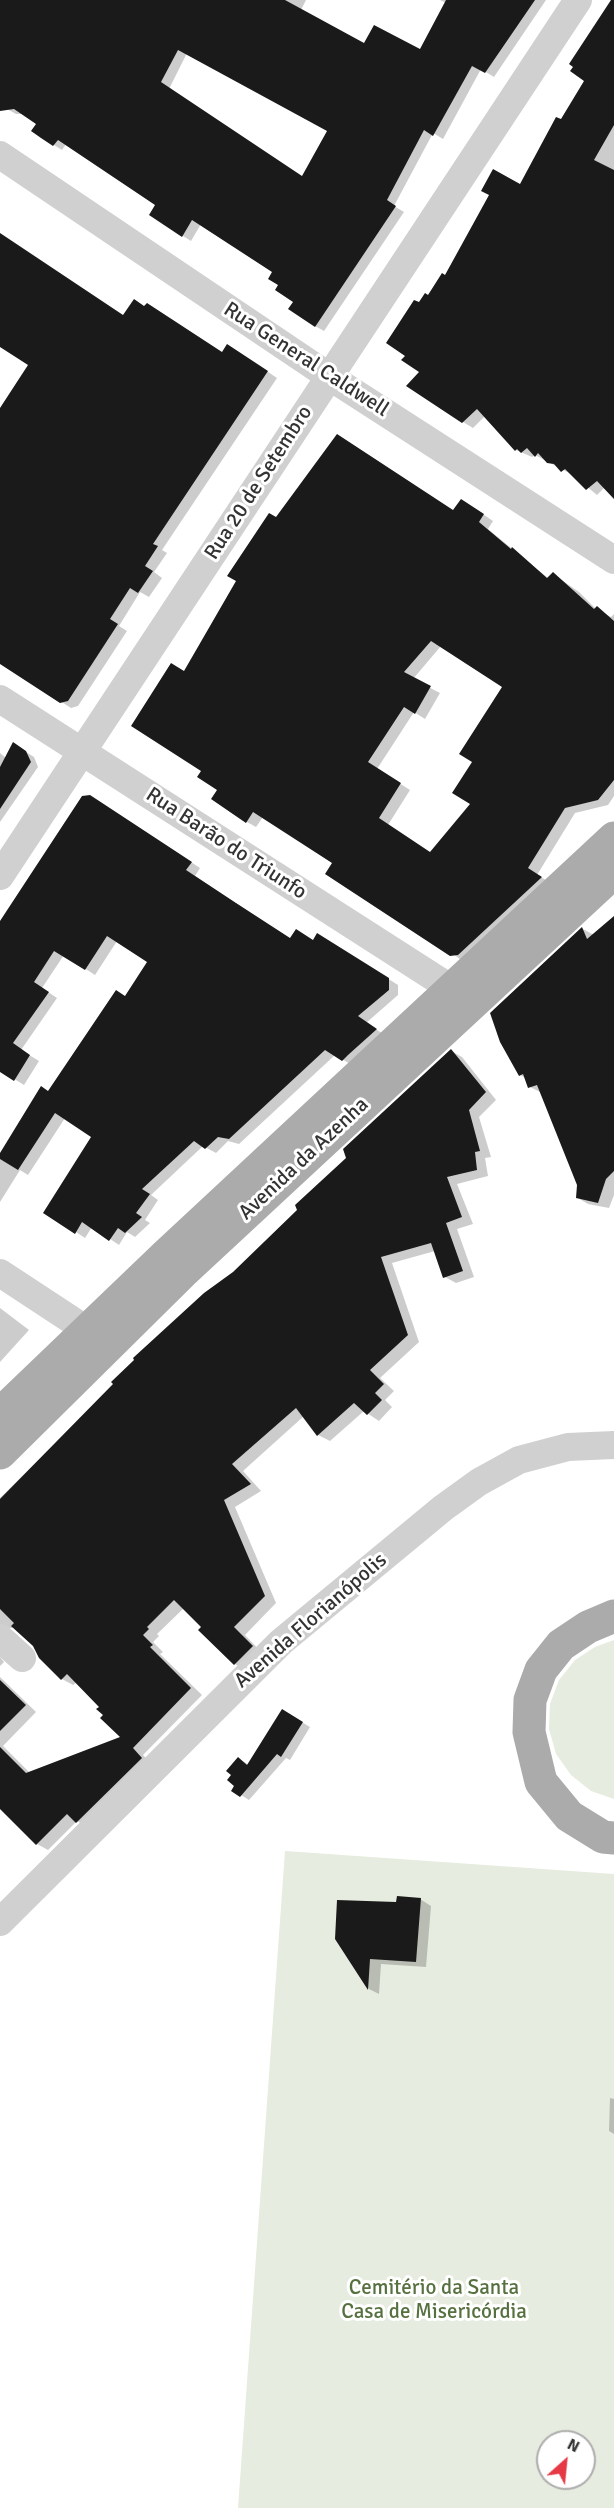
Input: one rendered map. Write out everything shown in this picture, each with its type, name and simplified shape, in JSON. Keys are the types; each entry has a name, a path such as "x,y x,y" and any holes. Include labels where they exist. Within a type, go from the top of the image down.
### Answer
{"main road":[{"name":"Avenida da Azenha","path":"0,1453 99,1338 166,1255 614,838"},
{"name":"Avenida da Azenha","path":"0,1414 182,1273 614,872"},
{"path":"614,1616 588,1627 561,1645 541,1670 530,1700 529,1732 541,1782 568,1816 603,1837 614,1838"}],"street":[{"name":"Rua 20 de Setembro","path":"0,876 578,0"},
{"name":"Rua General Caldwell","path":"0,155 330,377 614,560"},
{"name":"Rua Barão do Triunfo","path":"0,699 452,989"},
{"path":"0,1273 99,1338"},
{"name":"Avenida Florianópolis","path":"0,1922 281,1642 443,1508 479,1482 519,1460 568,1447 614,1445"},
{"path":"0,1638 22,1659"}],"green space":[{"path":"614,1640 614,1799 591,1791 571,1775 556,1754 549,1729 550,1704 559,1680 575,1660 595,1647"},
{"name":"Cemitério da Santa Casa de Misericórdia","path":"285,1851 614,1874 614,2508 238,2508"}],"building":[{"path":"0,0 285,0 364,43 374,25 420,49 446,0 535,0 485,73 472,66 433,136 424,130 387,200 396,206 315,327 288,309 293,302 275,290 278,285 268,279 272,272 192,220 182,237 149,215 155,205 58,140 53,146 41,138 31,131 36,124 14,109 0,111","holes":["178,50 327,131 302,176 161,82"]},
{"path":"611,0 614,0 614,125 594,160 614,170 614,499 597,481 586,490 565,469 561,472 554,464 547,463 538,453 535,457 527,448 521,453 517,449 515,451 477,409 462,423 406,386 419,372 401,360 405,356 386,343 414,300 419,302 425,293 428,295 442,273 445,275 489,195 481,191 493,169 520,184 556,117 561,119 584,81 570,71 573,67 569,64"},
{"path":"0,233 123,315 134,299 144,306 147,303 222,352 227,344 268,371 153,544 158,546 145,566 153,571 138,593 130,588 110,619 118,624 68,701 60,703 0,664 0,408 28,365 0,347"},
{"path":"337,434 453,510 461,499 484,514 479,522 511,549 512,547 547,578 553,572 594,609 597,606 614,621 614,780 598,800 565,808 528,868 542,877 458,955 450,956 325,874 332,863 253,812 246,823 211,799 217,790 197,777 201,771 131,726 171,663 184,671 236,581 227,576 269,513 276,517","holes":["431,641 502,687 459,754 472,762 452,793 470,804 430,852 379,818 401,783 368,762 404,707 415,714 431,686 404,672"]},
{"path":"13,742 26,751 31,762 0,809 0,767"},
{"path":"90,795 192,862 186,870 290,938 296,929 313,940 317,933 389,978 389,990 358,1016 377,1029 342,1061 325,1050 229,1139 218,1137 205,1149 194,1141 142,1189 150,1194 136,1213 142,1217 125,1233 118,1228 109,1241 82,1222 75,1234 43,1213 91,1137 55,1113 18,1170 0,1159 0,1153 41,1086 48,1091 116,990 125,996 147,962 107,936 85,970 54,951 34,982 49,992 13,1043 30,1055 14,1081 0,1072 0,921 82,796"},
{"path":"614,916 614,1171 606,1179 598,1203 576,1198 577,1185 537,1085 528,1088 523,1074 519,1076 500,1042 490,1013 582,927 587,939"},
{"path":"451,1049 486,1092 469,1110 480,1151 475,1152 477,1170 447,1177 462,1217 446,1223 463,1271 443,1278 431,1243 381,1257 408,1335 370,1370 384,1384 375,1393 382,1400 367,1415 354,1403 317,1436 296,1408 232,1464 251,1484 224,1500 265,1596 234,1627 253,1646 234,1665 198,1630 201,1627 174,1600 147,1627 149,1629 143,1635 153,1645 150,1647 191,1688 133,1748 142,1758 76,1823 67,1814 36,1845 0,1809 0,1747 26,1773 120,1737 100,1718 103,1715 96,1709 99,1707 67,1674 61,1680 39,1658 33,1646 11,1626 14,1623 0,1609 0,1499 113,1384 111,1382 134,1360 133,1358 204,1293 233,1272 297,1210 295,1205 346,1158 343,1149"},
{"path":"0,1680 26,1705 0,1731"},
{"path":"282,1709 303,1722 281,1757 277,1754 240,1797 231,1791 234,1786 227,1780 231,1775 226,1771 238,1757 247,1765"},
{"path":"397,1896 421,1898 416,1962 370,1959 368,1990 335,1939 337,1900 396,1902"}]}
